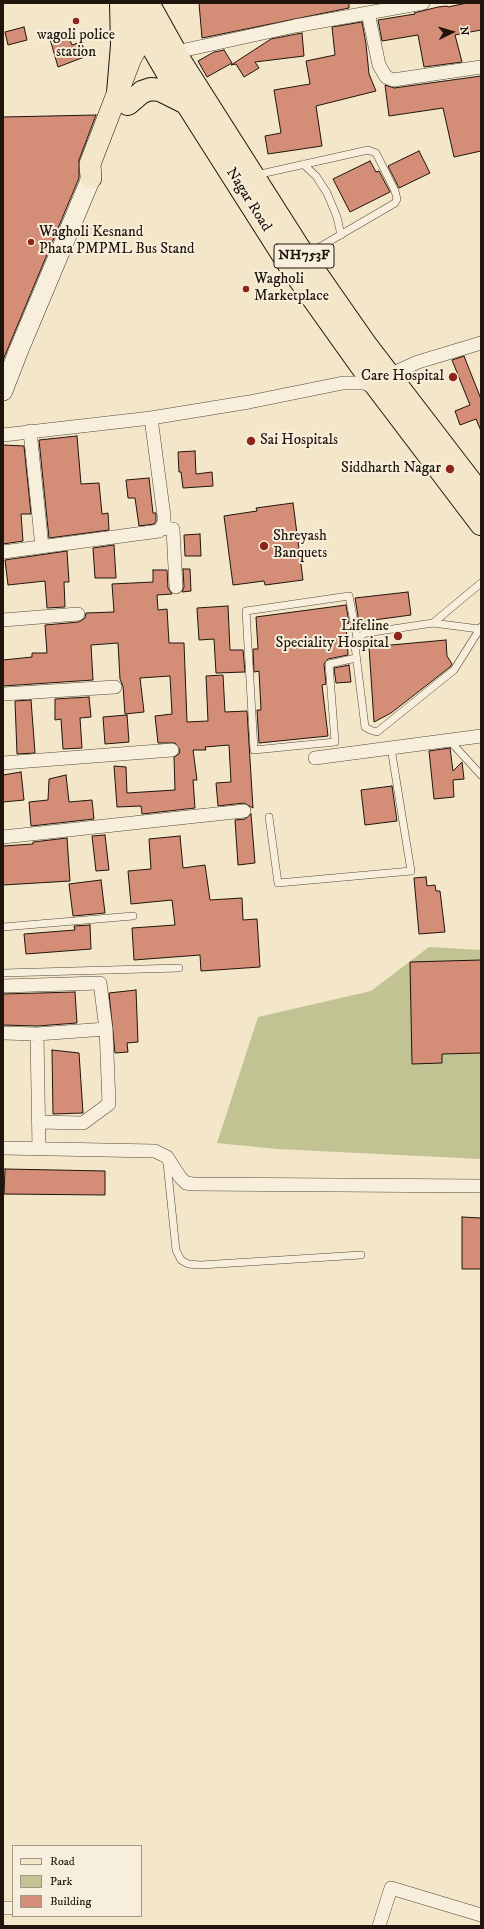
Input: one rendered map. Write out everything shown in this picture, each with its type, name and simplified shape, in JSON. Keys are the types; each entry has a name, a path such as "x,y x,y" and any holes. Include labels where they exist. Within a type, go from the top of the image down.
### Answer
{"highway":[{"path":"121,3 123,98 151,89 160,90 187,103"},
{"name":"Nagar Road","path":"127,3 160,40 254,175 386,384 481,524"},
{"name":"Nagar Road","path":"148,3 160,40 187,103 290,266 386,384 481,495"}],"main road":[{"path":"3,391 91,178 90,164 123,98 144,62 160,40"}],"street":[{"path":"160,40 295,26 422,3"},
{"path":"368,13 379,65 386,77 393,80 481,67"},
{"path":"3,435 152,418 257,401 343,383 365,382 386,384 418,362 481,343"},
{"path":"3,552 159,531 164,523 164,516 152,418"},
{"path":"30,431 42,547"},
{"path":"162,528 173,529 176,587"},
{"path":"3,620 78,614"},
{"path":"3,694 115,687"},
{"path":"315,758 481,736"},
{"path":"3,763 172,750"},
{"path":"3,837 244,811"},
{"path":"3,986 100,983 106,1029 109,1104 84,1123 39,1122"},
{"path":"3,1033 37,1034 106,1029"},
{"path":"37,1034 39,1149"},
{"path":"3,1148 155,1151 167,1157 180,1177 186,1183 193,1184 481,1186"},
{"path":"379,1926 391,1888 481,1915"}],"lane":[{"path":"254,175 372,150 376,153 386,170 395,191 397,199 395,203 304,256"},
{"path":"303,164 316,176 328,193 342,235"},
{"path":"434,623 481,583"},
{"path":"356,658 329,664 335,742 254,750 246,611 349,596 357,638 355,646 356,658 365,727 377,732 454,670 480,628 434,623 366,633 357,638"},
{"path":"449,740 481,775"},
{"path":"269,818 278,883 411,871 391,748"},
{"path":"3,927 133,916"},
{"path":"3,973 178,968"},
{"path":"167,1157 176,1250 181,1260 188,1264 201,1265 361,1255"}],"green space":[{"path":"429,947 481,950 481,1159 277,1149 217,1143 258,1017 371,991"}],"building":[{"path":"199,3 349,3 349,8 202,38"},
{"path":"467,3 481,3 481,30 455,35 462,62 424,67 418,35 382,41 378,20 415,14 414,13 438,7 448,7"},
{"path":"362,22 369,74 376,91 316,106 322,146 268,154 265,136 281,133 274,90 310,84 306,61 335,55 332,27"},
{"path":"24,27 27,40 8,45 5,32"},
{"path":"67,33 72,45 81,42 87,56 58,67 50,39"},
{"path":"302,33 304,56 255,62 259,68 244,77 236,64 231,65 271,39"},
{"path":"224,50 232,63 207,77 198,61 214,52"},
{"path":"481,76 481,151 454,157 443,108 389,116 385,85 394,88"},
{"name":"Wagholi Kesnand Phata PMPML Bus Stand","path":"96,115 79,160 79,178 3,360 3,117"},
{"path":"419,151 430,173 399,188 388,166"},
{"path":"370,161 376,172 379,171 390,192 350,212 333,179"},
{"path":"464,356 481,399 481,431 476,419 460,425 455,411 470,405 452,360"},
{"path":"77,436 81,484 99,483 102,514 108,513 109,530 49,538 39,440"},
{"path":"3,445 24,446 31,514 21,514 23,541 3,544"},
{"path":"195,451 196,474 212,472 213,486 183,488 181,472 179,472 178,452"},
{"path":"149,478 153,513 156,513 156,521 154,524 139,526 135,498 128,498 126,480"},
{"name":"Shreyash Banquets","path":"293,503 303,580 265,585 264,581 233,585 224,516 257,511 256,508"},
{"path":"200,534 201,556 185,556 184,535"},
{"path":"114,545 116,578 95,578 93,548"},
{"path":"67,551 69,582 64,582 65,607 47,608 45,581 8,585 5,560"},
{"path":"183,569 190,569 191,591 182,592 184,587"},
{"path":"153,570 167,570 168,588 172,594 157,595 158,610 167,609 169,643 184,643 187,722 208,721 206,676 223,675 225,712 247,711 253,808 244,803 218,806 216,783 231,782 229,745 205,747 206,750 193,750 197,780 193,780 195,808 142,814 141,806 117,807 114,766 126,767 127,793 175,790 174,757 179,754 180,750 175,743 158,743 155,716 172,714 170,676 140,678 144,712 125,714 123,686 120,679 118,643 91,645 93,680 3,686 3,660 32,657 32,653 47,653 45,625 79,622 85,618 86,613 114,612 112,584 153,582"},
{"path":"408,592 411,615 359,622 355,598"},
{"path":"346,605 349,623 346,624 348,655 328,659 324,664 326,684 322,685 328,736 259,743 257,710 261,710 259,671 254,672 253,649 258,649 256,617"},
{"path":"228,606 230,650 243,650 245,672 216,673 214,639 199,640 197,608"},
{"path":"446,640 447,656 452,664 450,667 391,713 374,722 369,647"},
{"path":"349,665 351,682 336,683 334,668"},
{"path":"89,697 91,717 80,718 82,748 63,749 61,719 55,720 55,699"},
{"path":"31,700 35,753 17,754 15,701"},
{"path":"127,715 129,742 105,744 103,717"},
{"path":"450,748 453,771 462,762 464,779 453,780 454,797 434,799 429,751"},
{"path":"21,772 24,800 3,802 3,775"},
{"path":"66,775 69,802 92,800 94,819 31,826 29,802 48,800 49,779"},
{"path":"392,786 397,821 365,825 361,790"},
{"path":"251,814 255,863 238,865 235,820 245,819"},
{"path":"105,835 109,870 96,871 92,836"},
{"path":"180,836 183,868 205,865 210,900 242,898 243,920 257,919 260,967 201,971 200,955 134,960 132,928 175,925 172,900 131,904 128,871 151,869 149,839"},
{"path":"67,838 70,881 3,885 3,846 33,844 33,842"},
{"path":"426,877 427,886 435,885 436,891 440,891 445,932 419,934 414,878"},
{"path":"101,880 105,913 73,916 69,884"},
{"path":"90,925 91,949 26,954 24,934 75,930 74,926"},
{"path":"481,960 481,1053 442,1054 442,1063 412,1064 410,962"},
{"path":"136,990 138,1042 127,1043 128,1052 115,1053 109,993"},
{"path":"75,992 77,1023 37,1026 3,1025 3,994"},
{"path":"52,1050 79,1053 83,1113 53,1114"},
{"path":"5,1169 105,1171 105,1195 4,1194"},
{"path":"462,1217 481,1218 481,1269 462,1269"}],"place":[{"name":"wagoli police station","path":"76,21"},
{"name":"Wagholi Kesnand Phata PMPML Bus Stand","path":"31,242"},
{"name":"Wagholi Marketplace","path":"246,289"},
{"name":"Care Hospital","path":"453,377"},
{"name":"Sai Hospitals","path":"251,441"},
{"name":"Siddharth Nagar","path":"450,469"},
{"name":"Shreyash Banquets","path":"264,546"},
{"name":"Lifeline Speciality Hospital","path":"398,636"}]}
